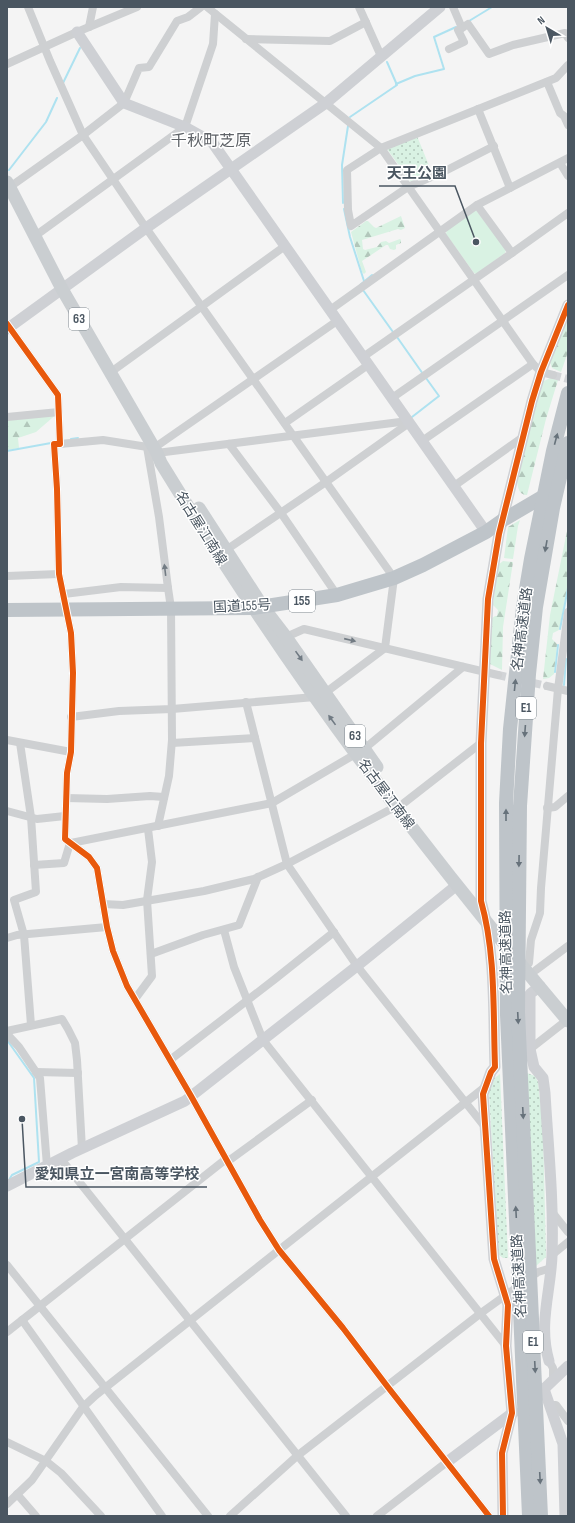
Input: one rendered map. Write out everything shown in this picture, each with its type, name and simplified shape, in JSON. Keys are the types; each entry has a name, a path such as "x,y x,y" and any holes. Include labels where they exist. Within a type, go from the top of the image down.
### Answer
{"highway":[{"name":"名神高速道路","path":"541,1516 532,1440 515,1074 518,1012 506,803 510,729 523,607 540,514 568,393"},
{"name":"名神高速道路","path":"512,910 529,674 536,608 553,508 565,477 568,443"},
{"name":"国道155号","path":"7,610 258,607 337,595 394,578 429,562 486,532 565,477"},
{"name":"名神高速道路","path":"529,1516 532,1440"}],"main road":[{"name":"名古屋江南線","path":"8,186 62,289 152,449 206,537 258,607 360,752 457,885 540,986 568,1016"},
{"name":"名古屋江南線","path":"152,449 167,461 226,550 258,607 286,637 320,695"},
{"name":"名古屋江南線","path":"400,805 482,901 568,1016"}],"street":[{"path":"28,7 83,135 146,228 394,578 385,648 320,695 172,709 119,711 71,717"},
{"path":"89,27 92,7"},
{"path":"7,64 137,7"},
{"path":"8,186 83,135 124,103 139,68 148,67 177,21 188,17 201,7"},
{"path":"207,7 381,148 502,321 537,368 553,375"},
{"path":"359,7 381,56"},
{"path":"60,444 58,395 8,326 326,103 440,7"},
{"path":"453,7 462,28"},
{"path":"35,236 185,127 213,44 215,14"},
{"path":"246,39 330,41 366,22"},
{"path":"449,49 464,42 458,30 468,24 489,54 513,45 565,34 568,38"},
{"path":"77,32 124,103 185,127 212,142 486,532"},
{"path":"494,146 445,171 408,187 351,226 348,210 347,170 381,148 556,78 568,66"},
{"path":"547,82 560,113 564,116 568,125"},
{"path":"478,109 510,188"},
{"path":"330,310 478,205 568,158"},
{"path":"560,163 568,176"},
{"path":"478,205 512,253"},
{"path":"285,423 474,280 568,213"},
{"path":"110,372 285,246"},
{"path":"392,398 568,275"},
{"path":"503,1516 502,1453 512,1413 506,1346 508,1305 494,1259 483,1094 491,1072 495,1067 492,957 487,922 482,901 481,743 484,672 488,600 499,534 523,437 537,368 568,305"},
{"path":"152,449 337,321"},
{"path":"422,441 537,368"},
{"path":"7,417 59,412"},
{"path":"409,422 229,444 152,449 103,440 54,444 57,489 59,574 71,633 73,673 65,839 89,857 97,868 107,927 113,951 127,986 191,1096 260,1220 279,1250 343,1328 489,1516"},
{"path":"226,550 326,482 409,422"},
{"path":"454,486 523,437"},
{"path":"229,444 281,513 337,595"},
{"path":"152,449 159,517 172,608 172,743 169,776 158,826"},
{"path":"7,576 59,574"},
{"path":"64,594 121,587 168,588"},
{"path":"568,612 567,631 558,689 547,808 541,906 531,940 532,967 568,946"},
{"path":"286,637 304,629 463,668 498,675"},
{"path":"71,843 272,803 360,752 463,668"},
{"path":"547,686 568,691"},
{"path":"246,702 287,864 357,966 485,1127"},
{"path":"172,743 255,738"},
{"path":"7,740 70,752"},
{"path":"20,743 31,817 36,892 14,900 24,935 30,1025"},
{"path":"103,904 123,905 204,891 258,877 287,864 400,805 481,743"},
{"path":"66,798 107,799 150,796 164,798"},
{"path":"547,808 555,807 568,796"},
{"path":"7,811 37,819 65,816"},
{"path":"135,999 152,976 148,900 152,862 148,828"},
{"path":"34,865 64,863 71,843"},
{"path":"151,954 203,935 239,925 258,877"},
{"path":"7,1186 185,1101 357,966 457,885"},
{"path":"7,938 107,927"},
{"path":"224,930 234,967 263,1040 506,1346"},
{"path":"170,1060 334,932"},
{"path":"540,986 530,994 530,1049 534,1068 543,1078 546,1093 552,1254 544,1326 547,1354 553,1368 547,1386 550,1405 563,1444 565,1516"},
{"path":"530,1049 568,1016"},
{"path":"47,1166 40,1078 20,1047 7,1032 30,1025 62,1019 75,1043 82,1149"},
{"path":"495,1067 534,1068"},
{"path":"36,1072 78,1073"},
{"path":"7,1504 32,1480 83,1407 106,1387 371,1176 485,1087"},
{"path":"7,1332 226,1160 312,1100"},
{"path":"61,1159 346,1516"},
{"path":"551,1211 568,1232"},
{"path":"552,1254 568,1242"},
{"path":"7,1265 208,1516"},
{"path":"230,1516 297,1456 504,1294 538,1272 551,1268"},
{"path":"22,1320 162,1516"},
{"path":"549,1361 556,1365 568,1366"},
{"path":"377,1516 547,1386 568,1366"},
{"path":"547,1386 568,1376"},
{"path":"550,1405 556,1405 568,1421"},
{"path":"7,1442 46,1461 61,1472 101,1516"},
{"path":"17,1494 36,1516"}],"green space":[{"path":"417,136 432,173 412,182 387,149"},
{"path":"476,210 506,250 505,253 476,274 446,234 447,229"},
{"path":"401,216 405,228 362,240 363,249 365,250 377,247 381,242 386,241 389,243 400,239 401,240 401,243 396,245 396,249 390,249 388,245 386,245 362,261 366,272 364,274 362,272 351,232 366,221 376,228"},
{"path":"568,315 568,352 561,372 552,368 550,362"},
{"path":"550,378 558,380 546,419 527,495 524,495 519,491 517,481 542,382"},
{"path":"59,412 36,432 18,438 19,448 7,450 7,418"},
{"path":"520,520 513,559 504,558 508,527"},
{"path":"567,531 568,584 559,630 553,633 552,639 557,644 554,674 549,678 543,679 550,615"},
{"path":"503,561 513,562 503,627 502,670 490,664 491,619 497,616 498,610 493,605 498,565"},
{"path":"527,1073 535,1076 538,1082 543,1126 546,1257 536,1266"},
{"path":"500,1074 508,1258 503,1258 498,1254 489,1091 493,1079"}],"waterway":[{"path":"469,21 492,7"},
{"path":"396,84 415,76 444,69 434,37 456,27"},
{"path":"63,83 80,48"},
{"path":"350,117 397,85 387,62"},
{"path":"9,170 46,122 57,98"},
{"path":"343,203 342,165 348,126"},
{"path":"344,209 350,237 364,281"},
{"path":"360,285 372,275"},
{"path":"363,290 393,332"},
{"path":"397,337 423,374"},
{"path":"412,417 439,396 426,378"},
{"path":"71,439 78,438"},
{"path":"7,451 51,443"},
{"path":"560,629 568,588"},
{"path":"555,672 558,645"},
{"path":"564,685 566,659"},
{"path":"7,1040 34,1078 39,1162 12,1175 9,1180"}],"tunnel":[{"path":"553,375 568,379"},
{"path":"498,675 547,686"}],"cycle path":[{"path":"503,1516 502,1453 512,1413 506,1346 508,1305 494,1259 483,1094 491,1072 495,1067 493,983 486,921 481,901 481,743 488,599 499,534 532,401 541,372 568,305"},
{"path":"7,324 58,395 60,444 54,444 57,489 59,574 71,633 73,673 71,752 67,773 65,839 89,857 97,868 107,927 113,951 127,986 191,1096 260,1220 279,1250 343,1328 489,1516"}],"place":[{"name":"天王公園","path":"476,242"},
{"name":"愛知県立一宮南高等学校","path":"22,1119"}],"district":[{"name":"千秋町芝原","path":"211,141"}]}
